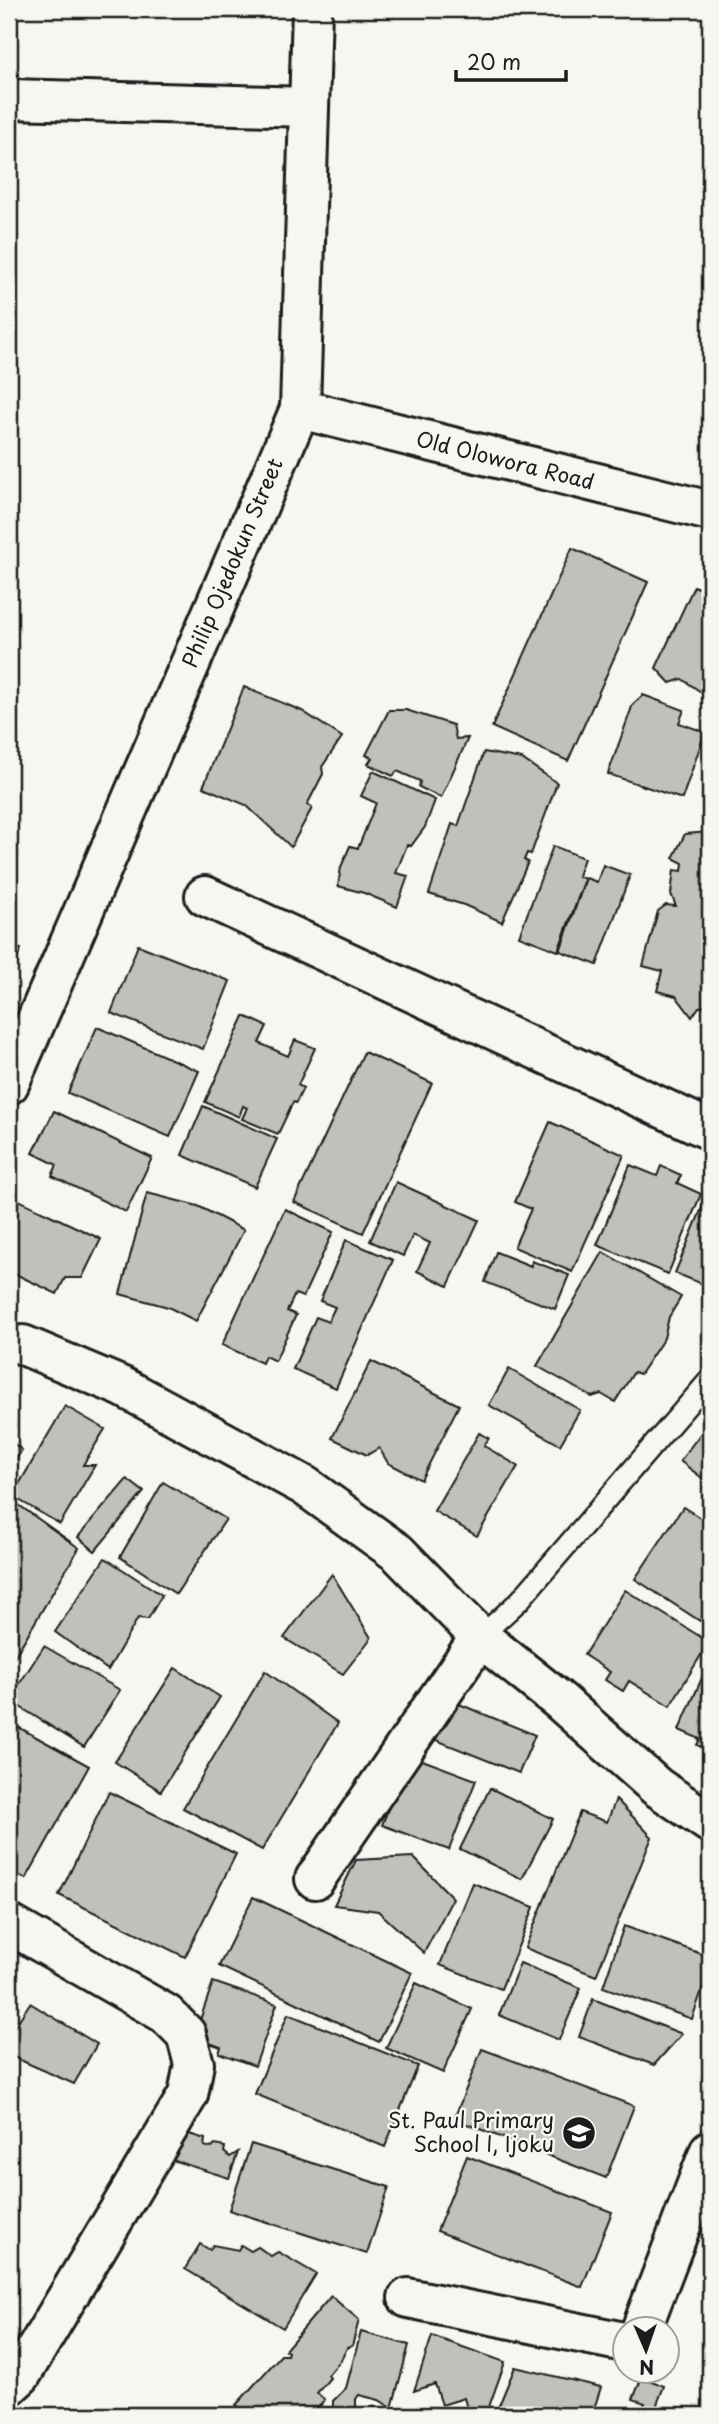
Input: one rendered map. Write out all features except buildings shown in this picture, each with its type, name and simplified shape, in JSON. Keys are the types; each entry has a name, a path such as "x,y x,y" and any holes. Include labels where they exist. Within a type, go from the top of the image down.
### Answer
{"street":[{"name":"Philip Ojedokun Street","path":"9,1084 300,409 312,9"},
{"path":"9,99 309,107"},
{"name":"Old Olowora Road","path":"300,409 710,510"},
{"path":"205,896 710,1130"},
{"path":"23,1345 123,1387 305,1486 398,1553 480,1637 560,1702 657,1787 710,1823"},
{"path":"316,1879 480,1637"},
{"path":"9,1924 166,2014 186,2035 194,2064 188,2095 21,2375 9,2386"},
{"path":"646,2316 710,2150"},
{"path":"408,2298 610,2340"}],"lane":[{"path":"480,1637 520,1600 710,1379"}],"place":[{"name":"St. Paul Primary School I, Ijoku","path":"579,2133"}]}
